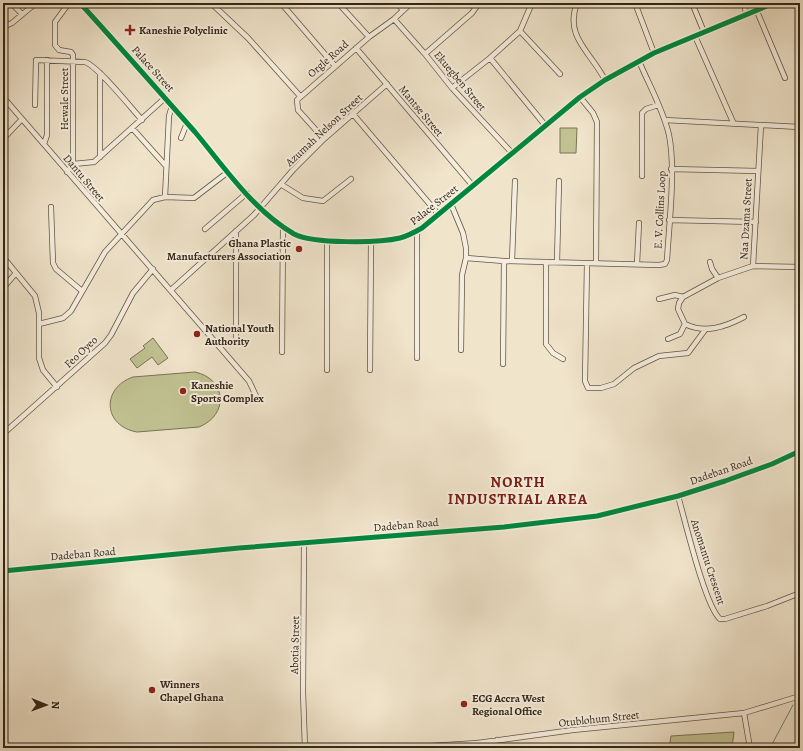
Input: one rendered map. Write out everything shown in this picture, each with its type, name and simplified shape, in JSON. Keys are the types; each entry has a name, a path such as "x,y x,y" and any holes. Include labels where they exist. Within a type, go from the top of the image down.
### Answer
{"street":[{"path":"11,3 22,14"},
{"path":"3,27 36,3"},
{"name":"Hewale Street","path":"69,3 65,11 55,22 56,45 59,50 71,52 73,55 73,164"},
{"name":"Palace Street","path":"80,3 166,98 247,193 261,208 283,226 300,236 327,240 371,241 399,238 417,231 439,215 545,125 580,97 605,80 654,54 746,13 774,3"},
{"path":"211,3 248,38 300,96 296,102 298,110 324,139"},
{"path":"281,3 335,66"},
{"path":"338,3 368,37"},
{"path":"397,3 403,10"},
{"name":"Orgle Road","path":"300,96 368,37 394,19 411,3"},
{"path":"425,54 472,13 479,3"},
{"path":"452,88 490,58 520,31 532,3"},
{"path":"577,3 574,18 574,32 605,80"},
{"path":"635,3 654,54"},
{"path":"692,3 704,32"},
{"path":"744,3 746,13"},
{"path":"756,10 786,78"},
{"name":"Ekuegben Street","path":"394,19 425,54 452,88 512,153"},
{"path":"520,31 560,74"},
{"path":"695,36 733,122"},
{"name":"Mantse Street","path":"356,48 474,186"},
{"path":"490,58 545,125"},
{"path":"35,105 36,60 73,61 90,64 100,73 142,120"},
{"path":"44,144 47,135 47,60"},
{"name":"E. V. Collins Loop","path":"466,258 504,261 665,264 667,260 671,146 665,120 639,61"},
{"path":"100,73 100,157"},
{"name":"Azumah Nelson Street","path":"171,290 261,208 282,185 293,170 324,139 386,84"},
{"name":"Dantu Street","path":"3,97 249,381 257,398"},
{"path":"580,97 594,113 597,122 596,263"},
{"path":"67,172 73,164 91,163 100,157 166,98"},
{"path":"642,176 642,113 646,109 658,105"},
{"path":"165,197 169,116 172,106"},
{"path":"353,114 439,215"},
{"path":"3,167 5,137 22,119"},
{"path":"665,120 733,122 800,127"},
{"path":"181,138 186,123"},
{"name":"Naa Dzama Street","path":"683,297 718,278 753,266 761,125"},
{"path":"133,128 166,166"},
{"path":"671,169 758,171"},
{"path":"39,324 63,318 75,306 98,262 153,200 165,197 194,198 228,172"},
{"path":"282,185 303,198 323,201 352,179"},
{"path":"512,261 515,181"},
{"path":"557,262 559,181"},
{"path":"205,230 247,193"},
{"path":"451,204 464,233 466,258 462,275 461,350"},
{"path":"51,207 53,262 56,269 82,291"},
{"path":"669,220 756,222"},
{"path":"636,264 639,223"},
{"path":"282,352 283,226"},
{"path":"236,231 236,339"},
{"path":"417,231 417,358"},
{"path":"800,235 800,251"},
{"path":"326,370 327,240"},
{"path":"370,370 371,241"},
{"path":"3,258 35,296 39,324 39,358 44,370 57,387"},
{"path":"504,261 504,364"},
{"path":"546,262 546,344 553,353 563,359"},
{"path":"710,262 712,269 718,278"},
{"path":"587,263 586,386 591,388 614,384 634,368 652,359 663,355 688,353 705,330"},
{"path":"753,266 800,267"},
{"name":"Feo Oyeo","path":"3,434 57,387 108,339 133,293 153,269"},
{"path":"3,288 16,273"},
{"path":"659,299 675,294 683,297 679,303 678,309 685,324 705,330 724,326 744,317"},
{"path":"668,339 680,334 685,324"},
{"name":"Dadeban Road","path":"3,571 304,543 504,527 597,516 678,496 772,464 800,451"},
{"name":"Anomantu Crescent","path":"678,496 702,581 715,615 720,619 725,620 800,593"},
{"name":"Abotia Street","path":"304,543 303,692 305,748"},
{"name":"Otublohum Street","path":"397,748 478,743 573,730 744,713 800,696"},
{"path":"744,713 750,748"},
{"path":"491,748 497,740"},
{"path":"478,743 483,748"}],"green space":[{"path":"560,128 577,128 576,153 560,153"},
{"path":"153,338 168,358 158,365 152,357 137,368 130,359 145,348 143,346"},
{"path":"195,372 206,376 213,382 218,389 220,398 216,414 209,421 199,427 137,432 126,428 112,415 110,406 111,398 115,389 123,382 133,377"},
{"path":"734,732 732,748 669,748 671,736"}],"waterway":[{"path":"770,748 793,705"}],"cycle path":[{"path":"80,3 195,132 240,188 265,213 294,234 316,240 346,242 390,240 403,237 417,231 580,97 605,80 654,53 774,3"},
{"path":"3,571 239,548 504,527 597,516 678,496 725,481 772,464 800,451"}],"place":[{"name":"Kaneshie Polyclinic","path":"130,30"},
{"name":"Ghana Plastic Manufacturers Association","path":"299,249"},
{"name":"National Youth Authority","path":"197,334"},
{"name":"Kaneshie Sports Complex","path":"183,391"},
{"name":"Winners Chapel Ghana","path":"152,690"},
{"name":"ECG Accra West Regional Office","path":"464,704"}],"district":[{"name":"NORTH INDUSTRIAL AREA","path":"518,490"}]}
